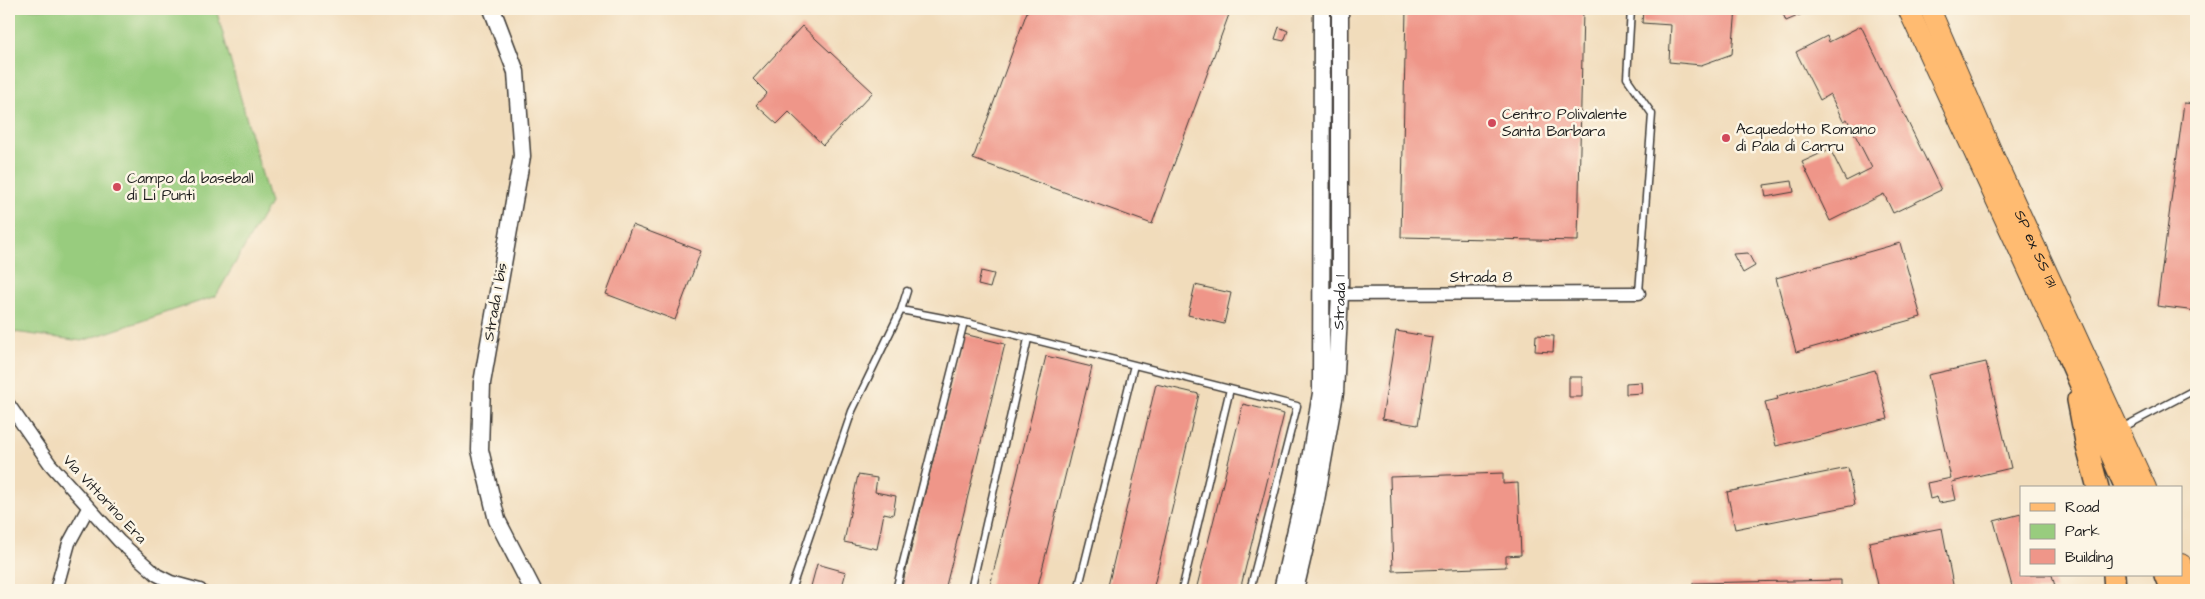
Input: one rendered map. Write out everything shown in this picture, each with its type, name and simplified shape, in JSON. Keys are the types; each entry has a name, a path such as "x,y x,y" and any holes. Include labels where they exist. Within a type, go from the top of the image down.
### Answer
{"highway":[{"path":"2070,358 2087,447 2097,486"},
{"path":"2070,358 2125,486"},
{"path":"2114,576 2115,590"},
{"path":"2165,576 2171,590"}],"main road":[{"name":"SP ex SS 131","path":"1908,9 2070,358"},
{"name":"SP ex SS 131","path":"1930,9 1994,157 2145,486"},
{"path":"2182,566 2193,590"}],"street":[{"name":"Strada 1 bis","path":"492,9 516,72 522,156 482,383 480,450 497,520 533,590"},
{"name":"Strada 1","path":"1282,590 1304,495 1321,393 1323,294 1322,9"},
{"name":"Strada 1","path":"1294,590 1316,500 1335,393 1340,294 1340,9"},
{"name":"Strada 8","path":"1323,294 1639,292"},
{"name":"Via Vittorino Era","path":"9,404 50,464 119,540 157,575 171,582 200,590"},
{"path":"56,590 69,543 88,508"}],"lane":[{"path":"1631,9 1626,78 1652,114 1639,292"},
{"path":"791,590 852,411 901,310 907,291"},
{"path":"901,310 964,322 1297,406 1250,590"},
{"path":"896,590 964,322"},
{"path":"970,590 1028,338"},
{"path":"1078,590 1134,365"},
{"path":"2119,429 2196,388"},
{"path":"1182,590 1230,389"}],"green space":[{"name":"Campo da baseball di Li Punti","path":"9,9 216,9 270,203 216,296 82,341 14,332 9,329"}],"building":[{"path":"1028,9 1231,9 1152,224 973,159"},
{"name":"Centro Polivalente Santa Barbara","path":"1406,9 1583,9 1578,241 1401,237"},
{"path":"1643,9 1736,9 1732,54 1701,65 1669,62 1671,25 1642,23"},
{"path":"1781,9 1814,9 1786,21"},
{"path":"802,26 873,92 823,145 789,112 777,124 756,105 767,93 753,79"},
{"path":"1861,26 1941,190 1893,213 1884,194 1830,221 1802,162 1830,149 1846,181 1872,168 1847,119 1843,121 1830,94 1820,100 1796,52 1827,36 1829,42"},
{"path":"1279,27 1288,31 1284,41 1275,39"},
{"path":"2184,103 2196,104 2196,311 2157,306"},
{"path":"1792,181 1794,192 1766,197 1764,185"},
{"path":"632,225 701,251 675,320 606,294"},
{"path":"1900,243 1921,317 1796,352 1776,278"},
{"path":"1748,253 1755,266 1743,273 1733,254"},
{"path":"981,271 994,274 990,288 978,285"},
{"path":"1195,285 1231,293 1224,324 1188,315"},
{"path":"1396,331 1432,337 1418,425 1382,419"},
{"path":"964,334 1005,344 945,590 901,590"},
{"path":"1536,335 1554,336 1553,352 1535,351"},
{"path":"1046,356 1092,367 1037,590 989,590"},
{"path":"1986,362 2011,468 1952,482 1956,500 1939,503 1937,497 1930,499 1927,483 1951,478 1928,375"},
{"path":"1875,370 1888,419 1776,446 1765,402 1778,399 1777,396"},
{"path":"1569,377 1582,377 1582,397 1569,397"},
{"path":"1641,382 1642,393 1626,394 1626,383"},
{"path":"1156,384 1199,394 1153,590 1107,590"},
{"path":"1243,404 1284,414 1240,590 1196,590"},
{"path":"1848,468 1855,505 1735,529 1727,492"},
{"path":"1503,473 1503,484 1518,483 1521,555 1506,556 1506,567 1393,571 1390,477"},
{"path":"858,475 877,478 875,492 896,496 893,515 884,513 877,549 844,542"},
{"path":"2020,514 2020,576 2052,576 2056,590 2013,590 1994,521"},
{"path":"1942,528 1954,590 1879,590 1869,542"},
{"path":"817,564 846,572 841,590 810,590"},
{"path":"1841,580 1841,590 1693,590 1693,583"}],"place":[{"name":"Centro Polivalente Santa Barbara","path":"1492,123"},
{"name":"Acquedotto Romano di Pala di Carru","path":"1726,138"},
{"name":"Campo da baseball di Li Punti","path":"117,187"}]}
